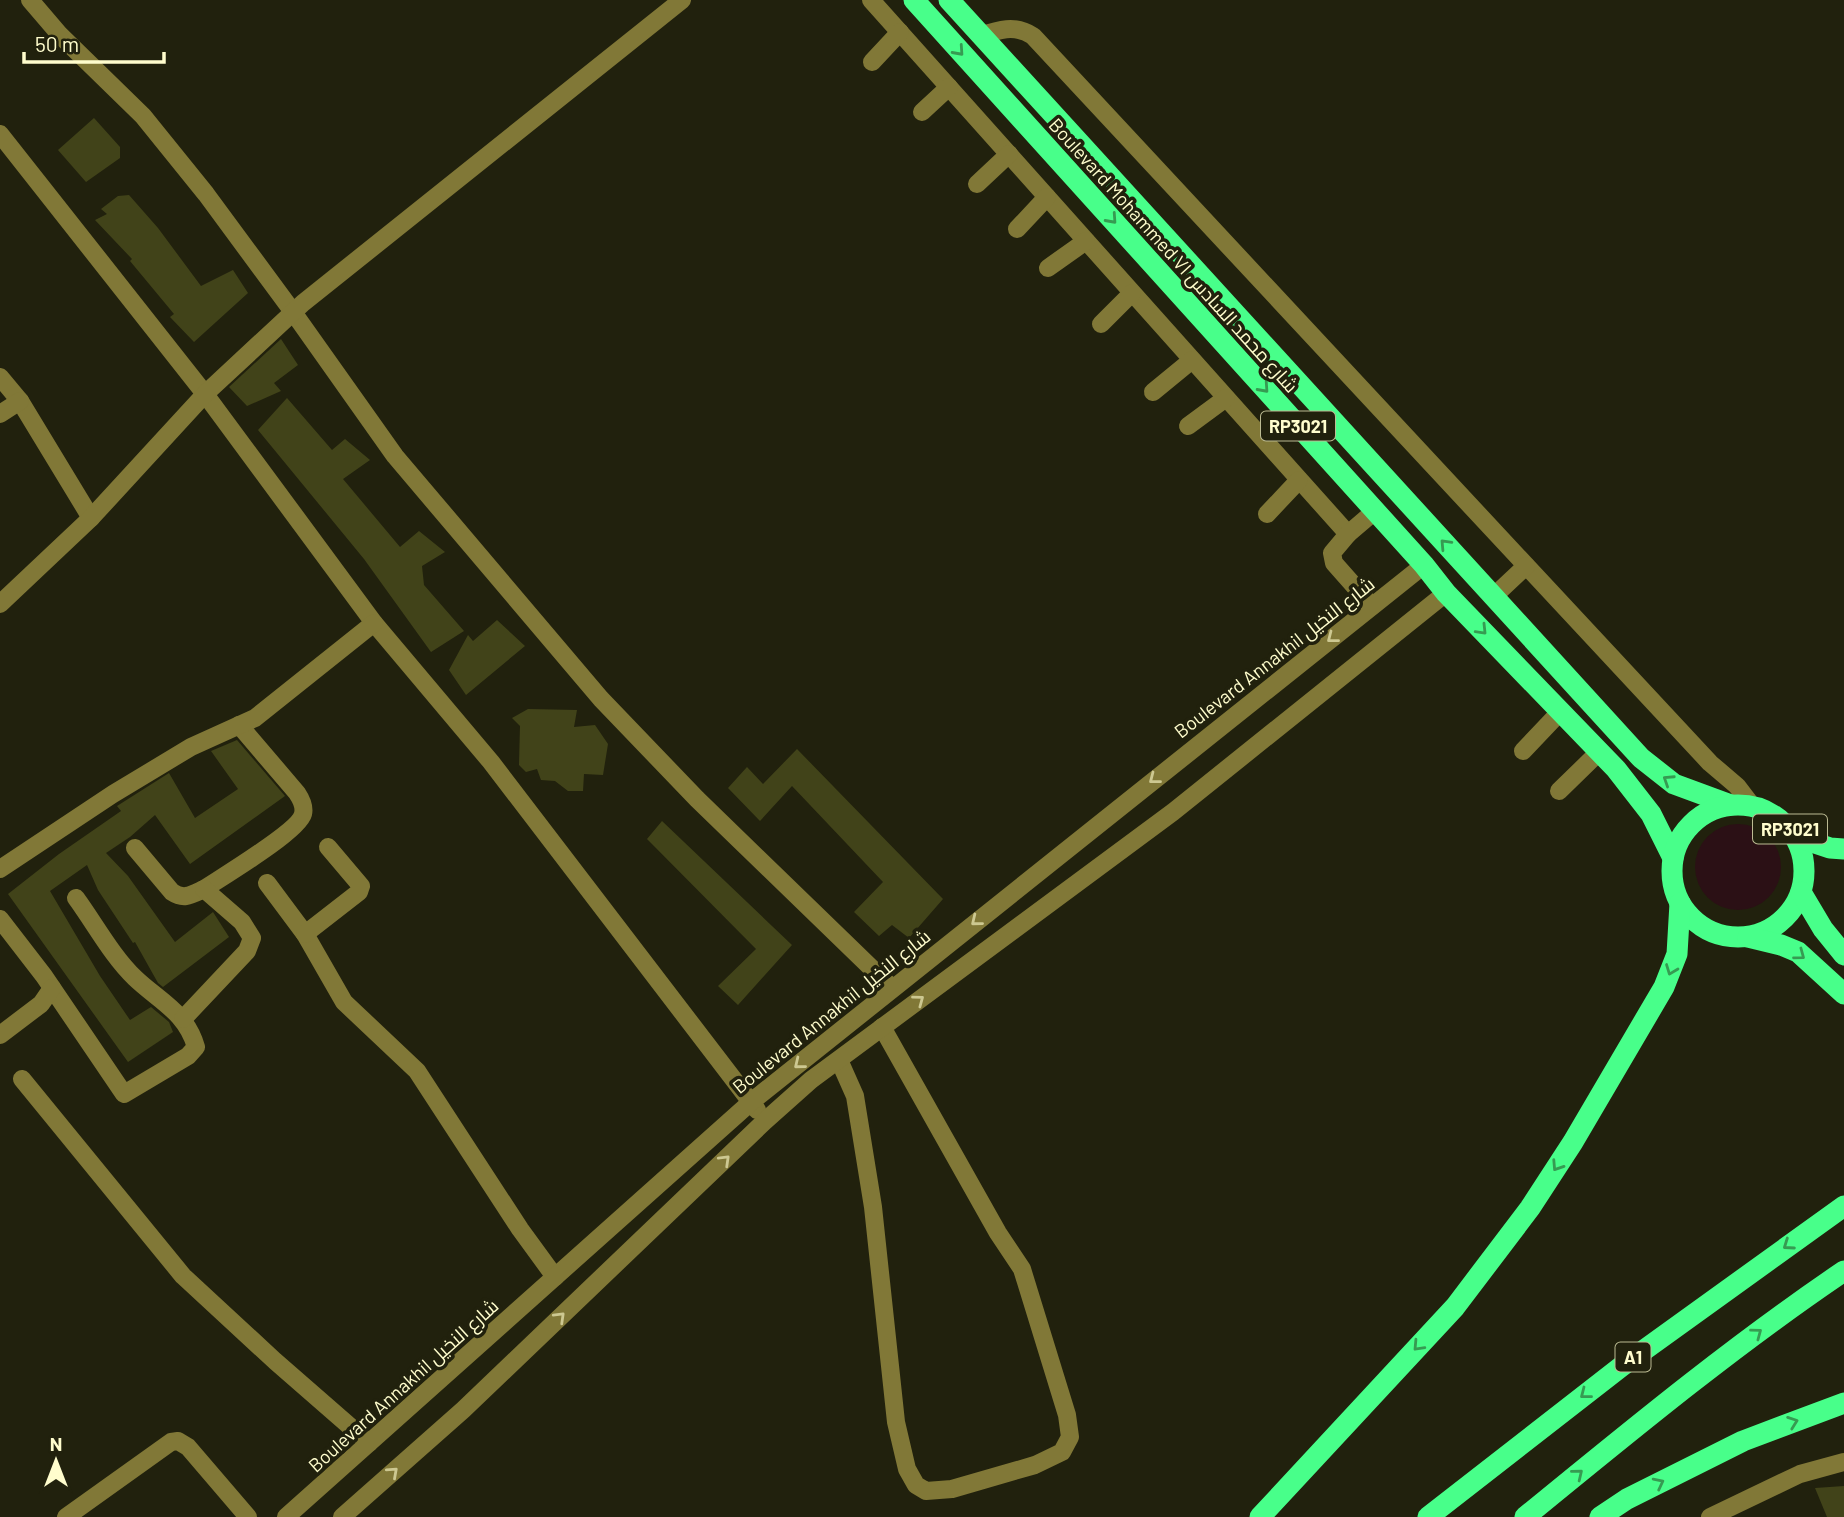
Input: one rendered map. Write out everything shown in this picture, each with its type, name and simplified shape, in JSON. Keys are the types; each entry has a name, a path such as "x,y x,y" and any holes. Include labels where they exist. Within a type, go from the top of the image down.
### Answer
{"highway":[{"name":"Boulevard Mohammed VI شارع محمد السادس","path":"914,0 1424,565 1446,593 1616,769 1651,814 1673,858"},
{"name":"Boulevard Mohammed VI شارع محمد السادس","path":"949,0 1641,758 1660,775 1685,790 1731,805"},
{"name":"RP3021","path":"1680,903 1672,877 1673,858 1678,842 1693,822 1707,813 1731,805 1753,807 1780,820 1794,836 1804,863 1801,892"},
{"path":"1794,836 1830,848 1844,849"},
{"path":"1680,903 1689,916 1708,930 1731,937 1746,936 1761,933 1780,922 1791,911 1801,892"},
{"path":"1801,892 1822,929 1844,955"},
{"path":"1261,1517 1455,1307 1530,1208 1573,1142 1664,987 1677,954 1680,903"},
{"path":"1746,936 1789,947 1844,994"},
{"name":"A1","path":"1428,1517 1622,1366 1844,1206"},
{"path":"1525,1517 1674,1396 1803,1299 1844,1272"},
{"path":"1600,1517 1628,1499 1743,1441 1844,1403"}],"street":[{"path":"30,0 60,35 143,116 206,194 395,456 601,699 707,809 892,988"},
{"path":"0,604 91,518 205,394 293,312 681,0"},
{"path":"871,0 1348,534"},
{"path":"981,35 1008,27 1022,29 1033,36 1710,763 1737,786 1753,807"},
{"path":"872,62 900,32"},
{"path":"922,112 949,88"},
{"path":"0,134 205,394 374,623 491,762 765,1121"},
{"path":"977,184 1009,154"},
{"path":"1017,229 1047,197"},
{"path":"1048,268 1086,241"},
{"path":"1101,324 1132,293"},
{"path":"1153,391 1192,360"},
{"path":"0,377 20,401 91,518"},
{"path":"1188,426 1226,398"},
{"path":"0,414 20,401"},
{"path":"1267,514 1299,480"},
{"path":"1371,607 1334,563 1332,553 1348,534 1375,511"},
{"name":"Boulevard Annakhil شارع النخيل","path":"286,1517 751,1102 1424,565"},
{"path":"1493,597 1526,566"},
{"path":"342,1517 463,1410 811,1080 1173,812 1446,593"},
{"path":"0,869 113,794 191,747 255,718 374,623"},
{"path":"1523,751 1560,712"},
{"path":"135,848 172,892 179,897 189,896 204,889 292,830 303,815 303,804 297,793 240,725"},
{"path":"1559,791 1600,752"},
{"path":"305,934 359,892 361,886 328,847"},
{"path":"267,883 305,934 344,1002 417,1071 520,1229 555,1277"},
{"path":"183,1019 247,951 252,938 242,922 204,889"},
{"path":"0,919 52,988 124,1094 188,1056 196,1047 192,1032 183,1019 134,978 76,898"},
{"path":"0,1035 41,1004 52,988"},
{"path":"839,1060 855,1096 873,1208 896,1422 907,1469 916,1485 926,1491 952,1489 1035,1465 1062,1451 1070,1437 1067,1415 1022,1269 998,1233 882,1027"},
{"path":"22,1079 183,1276 369,1443"},
{"path":"66,1517 171,1442 178,1441 188,1447 248,1517"},
{"path":"1710,1517 1800,1474 1844,1462"}],"shaded area":[{"path":"1738,824 1755,827 1769,836 1778,850 1781,867 1778,884 1769,898 1755,907 1738,910 1721,907 1707,898 1698,884 1695,867 1698,850 1707,836 1721,827"}],"building":[{"path":"94,118 120,147 120,158 86,182 58,150"},
{"path":"129,195 158,228 201,286 233,270 248,293 194,342 170,317 174,314 130,261 132,259 95,220 107,214 101,209 118,196"},
{"path":"281,339 298,365 274,383 281,391 247,406 229,387"},
{"path":"287,398 332,450 345,439 370,460 343,479 400,547 419,531 445,552 422,566 424,585 464,631 431,652 364,559 258,430"},
{"path":"497,620 525,646 466,695 449,670 468,635 473,641"},
{"path":"528,709 577,710 574,727 595,725 608,744 603,775 584,774 583,791 568,791 555,781 541,780 537,769 526,772 519,765 520,726 512,718"},
{"path":"237,740 285,796 190,864 155,815 106,853 128,876 175,942 213,912 229,937 163,987 98,890 87,865 50,891 100,976 130,1020 151,1007 169,1022 173,1032 128,1062 8,894 121,811 117,806 169,773 195,818 238,789 211,751"},
{"path":"797,749 943,899 909,938 892,925 879,936 854,912 883,882 792,786 760,821 728,788 747,767 763,784"},
{"path":"662,821 792,945 738,1005 718,986 756,949 647,839"},
{"path":"1844,1486 1844,1517 1827,1517 1815,1488"}]}
